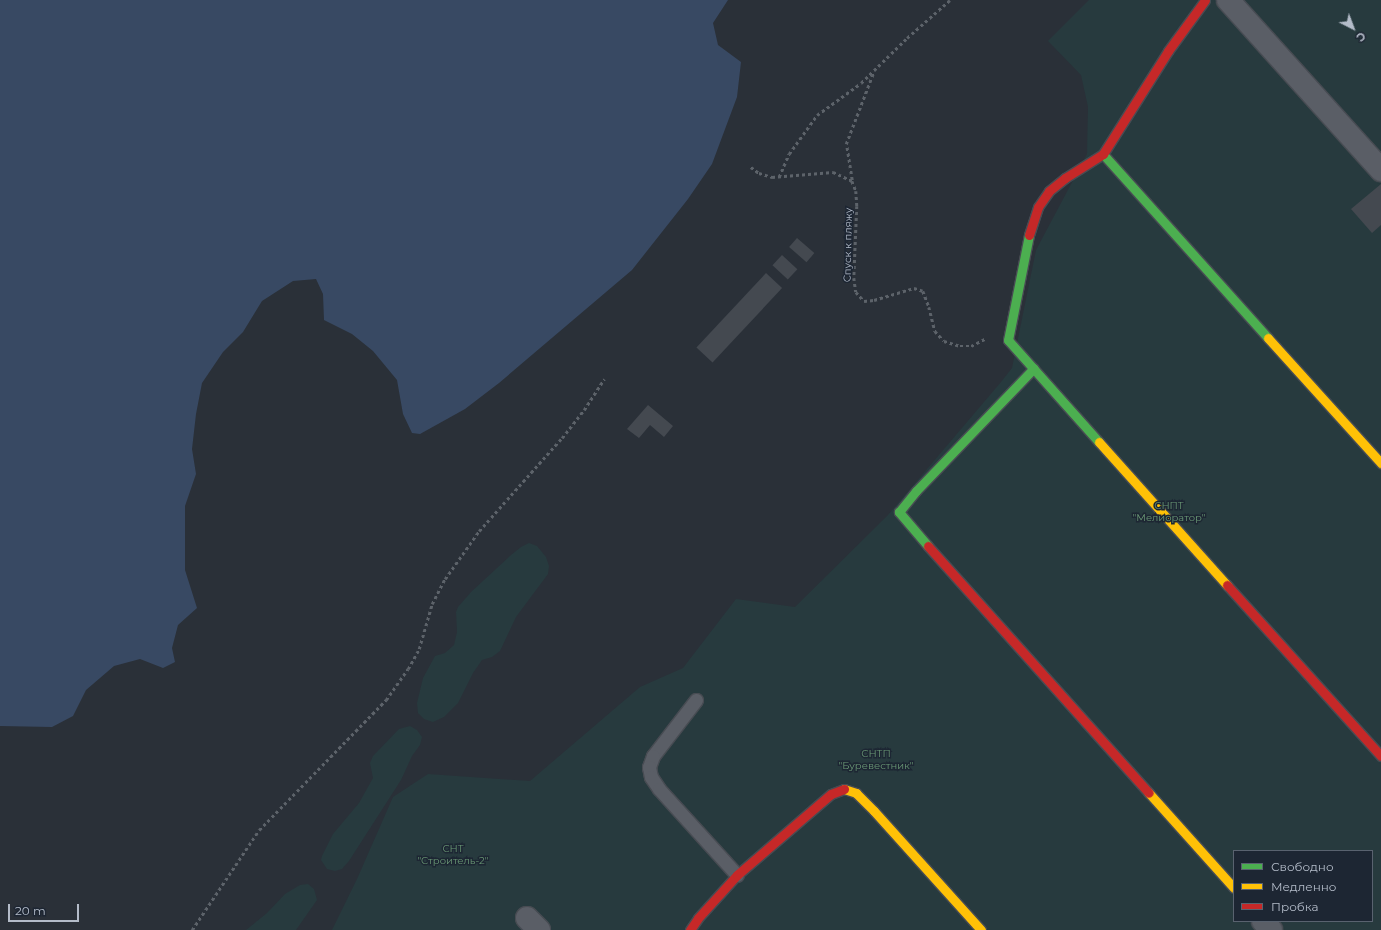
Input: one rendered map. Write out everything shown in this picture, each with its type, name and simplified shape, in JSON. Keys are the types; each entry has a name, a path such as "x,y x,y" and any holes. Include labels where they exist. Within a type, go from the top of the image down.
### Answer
{"street":[{"path":"1205,0 1168,51 1103,154 1064,178 1049,190 1038,207 1029,235 1008,340 1381,756"},
{"path":"1228,0 1381,170"},
{"path":"1103,154 1381,463"},
{"path":"1034,368 916,491 899,512 916,533 1233,887"},
{"path":"690,930 698,918 737,876 831,794 845,788 856,792 981,930"},
{"path":"1264,922 1271,930"}],"lane":[{"path":"696,700 652,756 649,767 651,777 659,789 737,876"}],"path":[{"path":"779,177 789,154 817,115 861,82 950,0"},
{"path":"852,181 846,144 874,70"},
{"path":"751,167 760,173 772,177 833,172 852,181"},
{"name":"Спуск к пляжу","path":"852,181 856,191 857,206 854,278 856,292 864,300 874,300 914,288 923,291 935,331 944,341 960,346 971,346 989,337 1008,340"},
{"path":"192,930 259,830 386,700 408,669 419,650 432,604 445,579 479,531 562,438 584,410 604,379"}],"green space":[{"path":"1089,0 1381,0 1381,930 332,930 357,879 393,797 428,774 530,781 640,687 683,668 736,599 795,607 888,515 1012,368 1036,250 1087,154 1088,107 1081,75 1048,41"},
{"path":"529,543 537,546 546,557 549,566 548,574 516,617 500,651 492,657 482,660 473,673 458,703 444,717 433,722 424,719 418,713 417,703 423,678 435,656 445,653 454,645 457,632 456,612 458,607 471,592 511,555"},
{"path":"410,726 417,730 422,737 420,745 412,756 401,780 349,861 342,869 335,871 327,869 321,860 322,856 333,834 359,803 373,778 370,763 373,756 399,729"},
{"path":"308,884 314,889 317,900 296,930 246,930 267,913 285,894 300,885"}],"water":[{"path":"0,0 728,0 713,23 718,45 741,62 737,97 712,164 688,199 632,270 499,383 465,409 420,434 412,433 403,414 397,380 373,351 352,334 324,320 323,294 316,279 293,281 262,301 243,332 223,352 202,383 196,414 192,449 196,474 185,506 185,570 197,608 178,625 172,648 175,662 163,668 140,659 114,666 86,690 73,716 52,727 0,726"}],"building":[{"path":"1381,184 1381,225 1372,233 1351,209"},
{"path":"797,238 814,253 806,262 789,247"},
{"path":"782,255 797,269 788,280 772,265"},
{"path":"766,273 782,288 713,363 696,348"},
{"path":"648,405 673,426 664,437 650,425 639,438 627,429"}],"traffic: fast":[{"path":"1103,154 1268,338"},
{"path":"1029,235 1008,340 1099,442"},
{"path":"928,546 899,512 916,491 1034,368"}],"traffic: slow":[{"path":"1268,338 1381,463"},
{"path":"1099,442 1227,585"},
{"path":"844,789 856,793 874,811 981,930"},
{"path":"1149,793 1233,887"}],"traffic: jam":[{"path":"1029,235 1038,207 1049,191 1065,178 1103,154 1168,51 1205,0"},
{"path":"928,546 1149,793"},
{"path":"1227,585 1381,756"},
{"path":"690,930 698,918 737,875 831,794 844,789"}],"park label":[{"name":"СНПТ \"Мелиоратор\"","path":"1169,510"},
{"name":"СНТП \"Буревестник\"","path":"876,758"},
{"name":"СНТ \"Строитель-2\"","path":"453,854"}]}
